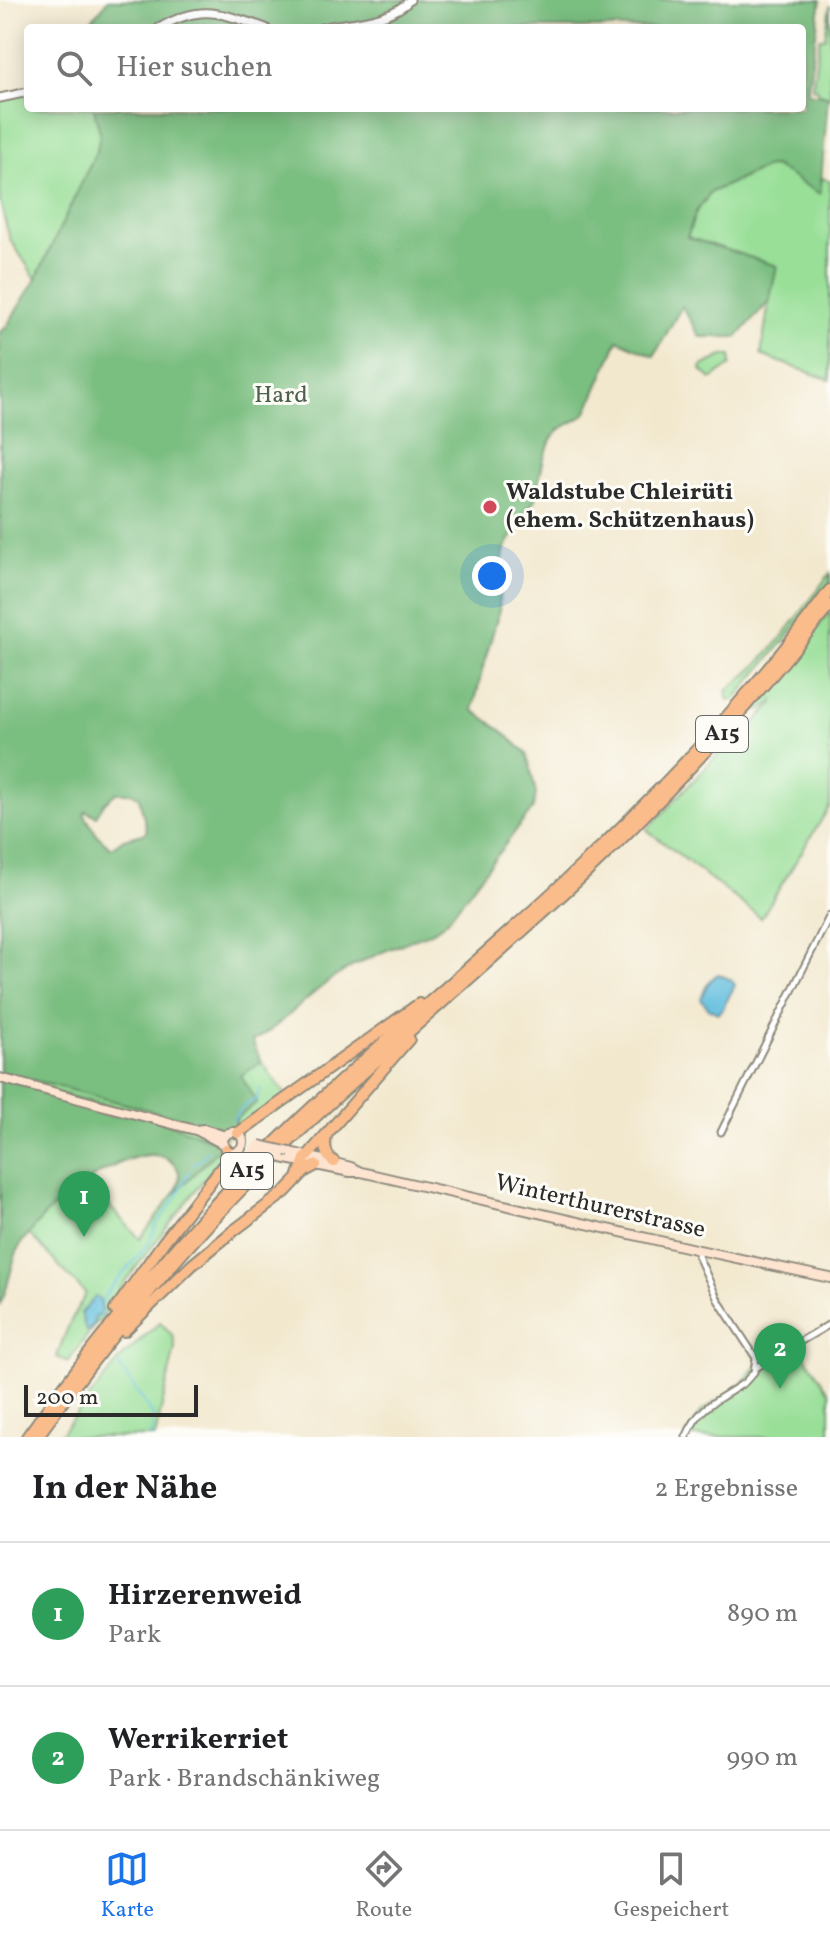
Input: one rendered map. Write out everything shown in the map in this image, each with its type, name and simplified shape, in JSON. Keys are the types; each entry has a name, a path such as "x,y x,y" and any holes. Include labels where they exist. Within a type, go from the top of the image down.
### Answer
{"highway":[{"name":"A15","path":"27,1437 136,1294 210,1210 325,1095 584,863 668,779 748,692 830,590"},
{"name":"A15","path":"37,1437 139,1303 220,1212 329,1104 556,900 656,804 739,714 830,605"},
{"path":"241,1140 457,978"},
{"path":"298,1177 306,1159 442,1002"},
{"path":"327,1134 325,1147 328,1157 334,1162"},
{"path":"63,1388 126,1293 224,1164 227,1156 225,1143"},
{"path":"79,1379 192,1265 316,1165"}],"main road":[{"name":"Winterthurerstrasse","path":"0,1078 195,1130 204,1129 234,1152 241,1140"},
{"name":"Winterthurerstrasse","path":"225,1143 230,1132 256,1148 334,1162 361,1172"},
{"name":"Winterthurerstrasse","path":"306,1159 316,1165 361,1172 830,1278"}],"street":[{"path":"341,24 387,15 410,0"},
{"path":"167,24 186,15 204,12 254,24"},
{"path":"0,98 24,93"},
{"path":"721,1132 830,915"},
{"path":"699,1250 698,1256 718,1300 754,1353 756,1367"},
{"path":"686,1437 695,1419 706,1407 745,1382 756,1367 830,1324"}],"green space":[{"name":"Hard","path":"108,0 821,0 807,93 828,96 820,194 774,166 764,168 711,192 696,212 687,237 777,266 769,302 737,337 700,337 682,306 654,356 618,340 587,412 560,429 552,438 544,457 535,499 505,548 499,611 473,710 526,753 536,794 533,808 446,922 431,932 343,972 252,1041 261,1061 241,1076 257,1102 235,1120 237,1129 223,1129 0,1072 0,332 36,279 97,150 100,134 95,112 806,112 806,24 88,24","holes":["116,793 131,793 139,797 147,831 124,839 111,848 97,835 84,814 86,811 96,816"]},
{"path":"830,5 830,96 818,94 818,89 812,88 820,38 825,38"},
{"path":"24,93 24,112 95,112 100,128 97,150 36,279 10,239 0,202 0,98"},
{"path":"774,166 820,193 822,178 830,181 830,380 761,355 777,266 687,238 696,212 711,192"},
{"path":"723,356 731,356 731,365 711,379 701,370 702,366"},
{"path":"830,573 830,582 784,641 734,700 729,700 728,689 771,650"},
{"path":"830,612 830,806 761,918 647,830 719,753 772,705 773,701 760,711 751,709"},
{"path":"261,1061 286,1095 237,1129 235,1120 257,1102 241,1076"},
{"path":"0,1072 226,1129 228,1134 223,1141 226,1149 220,1158 114,1296 101,1321 97,1322 68,1362 57,1357 69,1324 86,1294 29,1234 44,1215 87,1182 140,1239 174,1194 223,1144 0,1078"},
{"path":"0,1078 152,1117 223,1144 174,1194 180,1179 175,1165 162,1156 146,1155 108,1169 71,1193 45,1215 23,1241 0,1304"},
{"path":"160,1322 173,1336 175,1348 155,1437 58,1437 122,1357"},
{"path":"796,1343 830,1393 830,1437 686,1437 701,1412 739,1386 756,1367"}],"water":[{"path":"719,974 735,985 718,1013 709,1009 701,999 710,981"},
{"path":"95,1297 99,1298 102,1310 86,1331 81,1313"}],"waterway":[{"path":"232,1120 244,1106 257,1099 260,1088"},
{"path":"193,1164 208,1150"},
{"path":"102,1304 105,1295 149,1243 156,1225 177,1196 189,1172"},
{"path":"100,1314 101,1320"},
{"path":"119,1365 154,1417 151,1437"}],"place":[{"name":"Waldstube Chleirüti (ehem. Schützenhaus)","path":"490,507"},
{"name":"Hirzerenweid","path":"84,1237"},
{"name":"Werrikerriet","path":"780,1389"}]}
